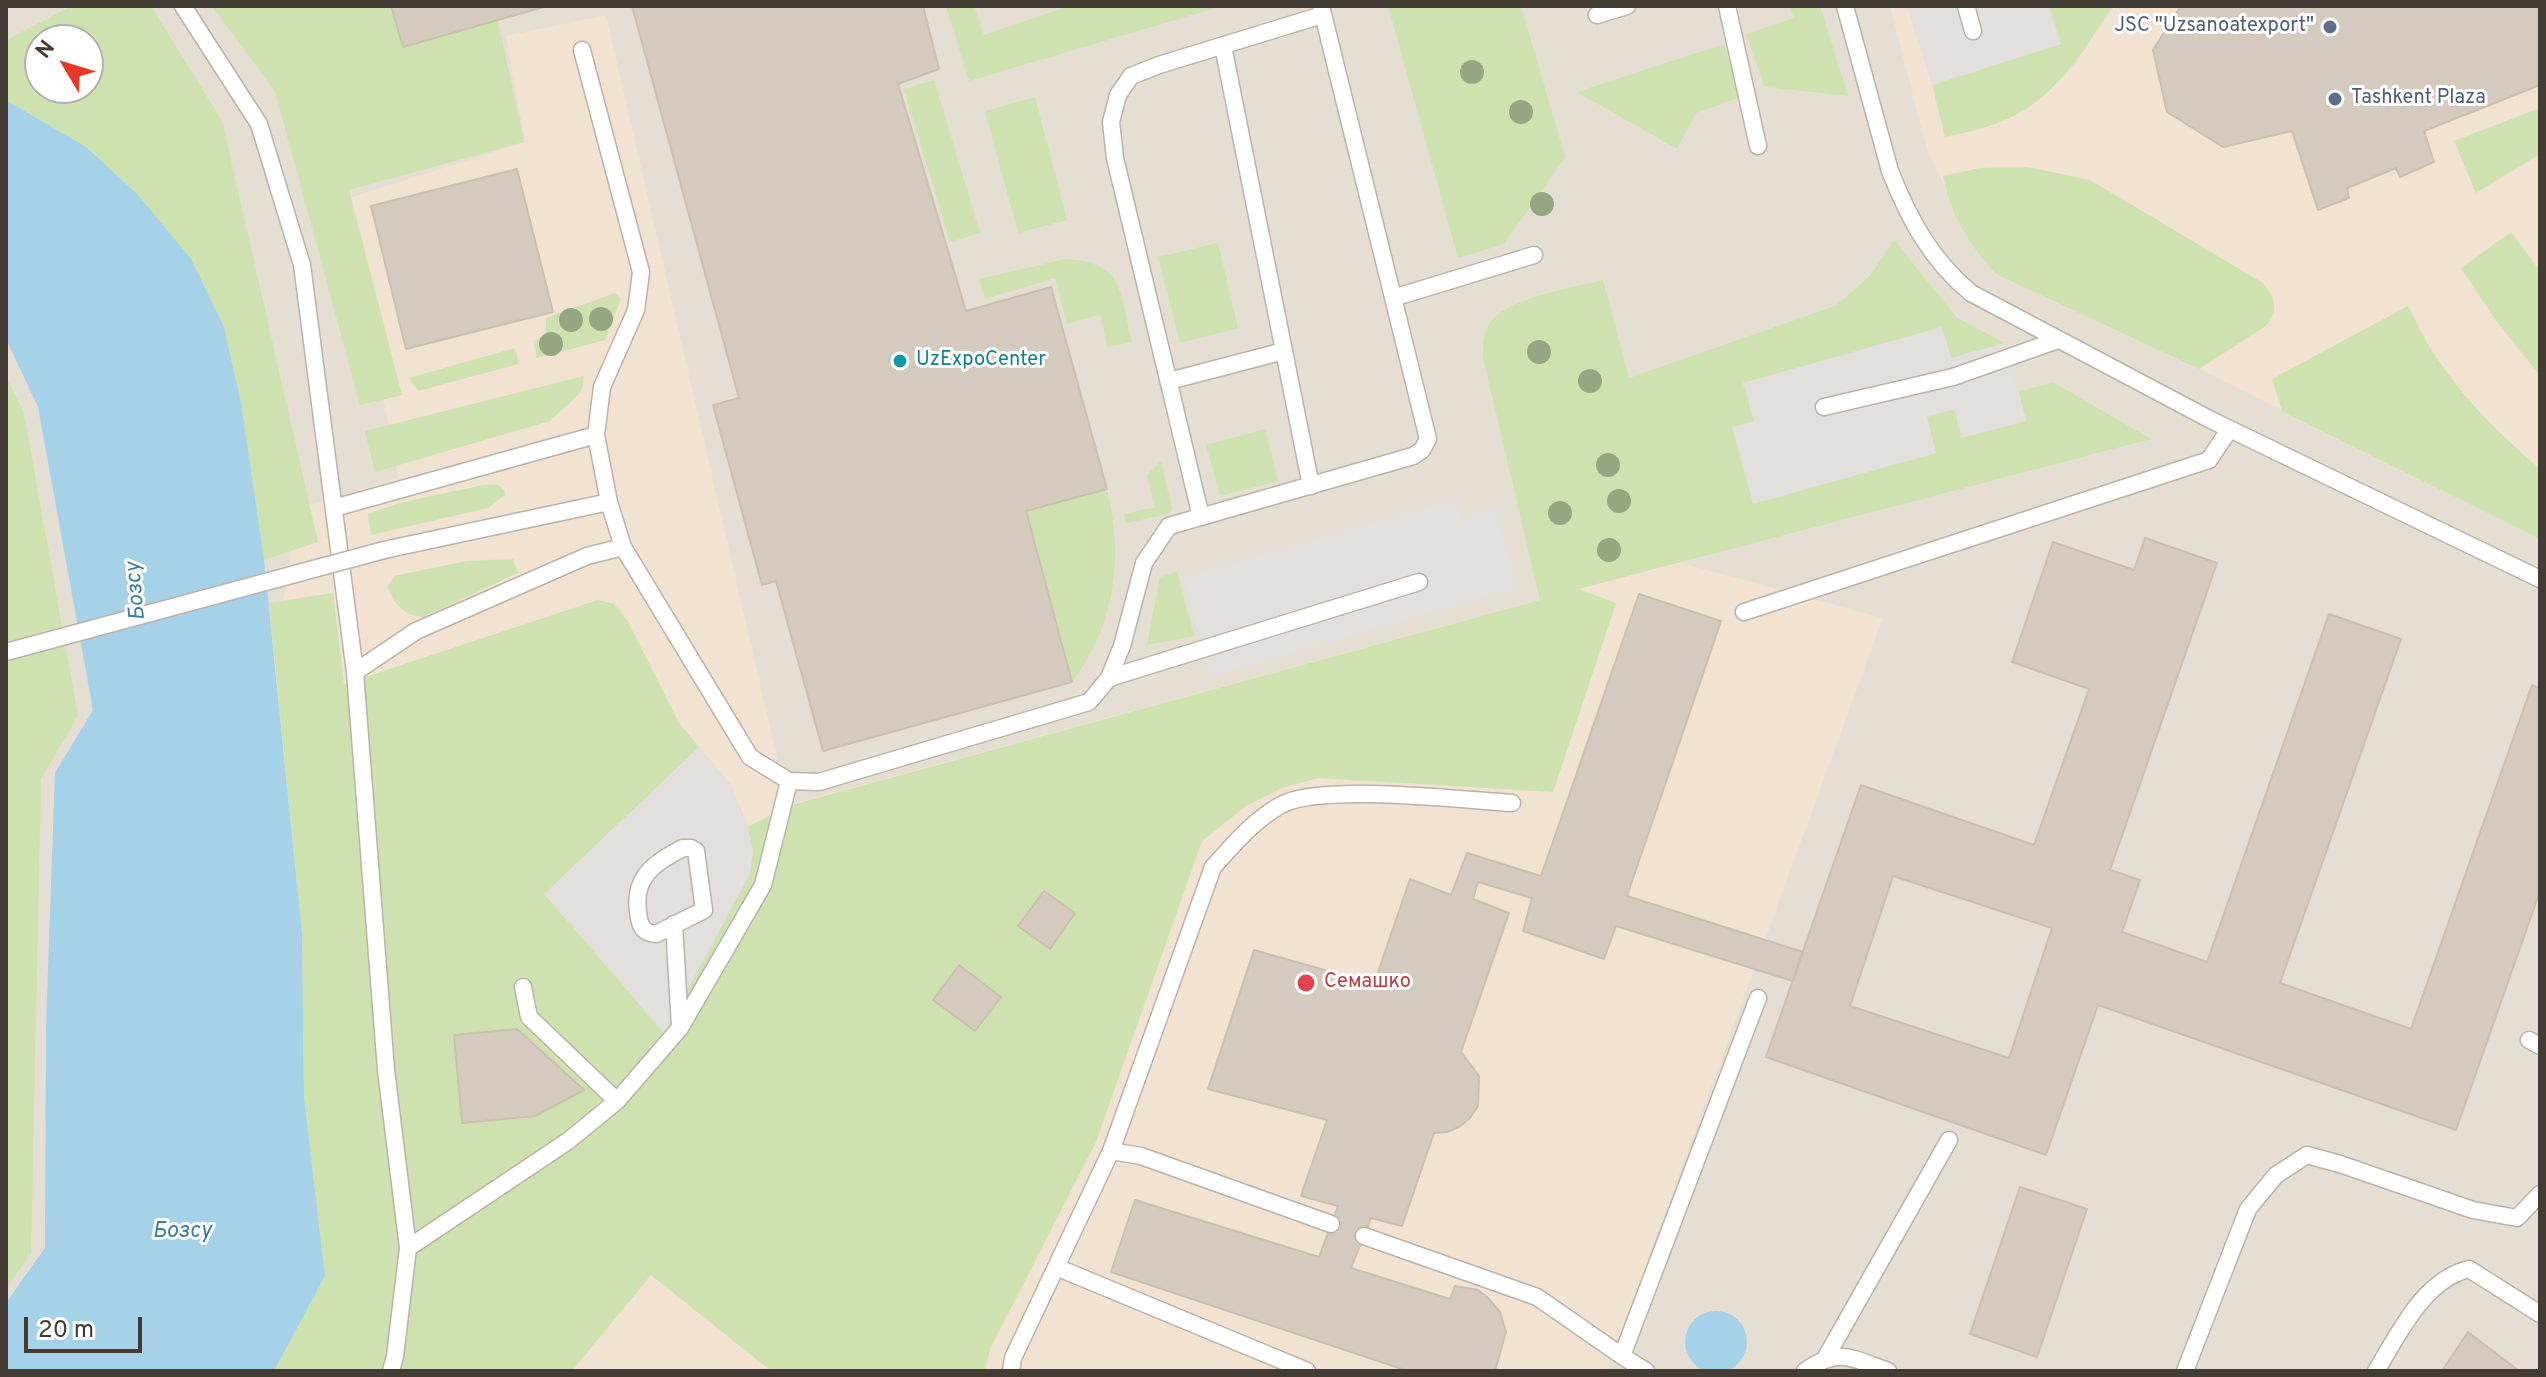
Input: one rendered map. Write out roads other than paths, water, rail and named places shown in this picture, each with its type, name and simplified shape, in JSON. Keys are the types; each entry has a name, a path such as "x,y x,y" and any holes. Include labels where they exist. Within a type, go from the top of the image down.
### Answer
{"lane":[{"path":"183,6 259,124 302,265 355,672 386,1070 408,1248 391,1371"},
{"path":"1597,15 1627,6"},
{"path":"1727,6 1758,146"},
{"path":"1845,6 1890,171 1906,208 1925,244 1952,277 1971,293 2229,430 2540,579"},
{"path":"1966,6 1973,31"},
{"path":"582,50 641,272 636,310 602,387 596,435 609,502 623,547 750,757 789,781 819,782 1089,702 1109,678 1122,646 1144,563 1169,526 1201,517 1311,486 1413,456 1426,445 1428,439 1322,11 1131,76 1118,95 1111,122 1115,158 1201,517"},
{"path":"1223,46 1311,486"},
{"path":"1393,298 1534,255"},
{"path":"1824,407 1953,377 2058,340"},
{"path":"1169,381 1284,351"},
{"path":"1744,612 2209,460 2229,430"},
{"path":"334,508 596,435"},
{"path":"6,652 384,550 609,502"},
{"path":"355,672 416,631 587,556 623,547"},
{"path":"1109,678 1419,582"},
{"path":"408,1248 568,1141 617,1101 680,1028 763,885 789,781"},
{"path":"1011,1371 1013,1358 1111,1151 1213,867 1246,831 1283,803 1333,793 1512,803"},
{"path":"683,848 691,848 696,851 705,907 674,924 656,934 645,931 640,925 635,899 643,878 651,868 683,848"},
{"path":"674,924 680,1028"},
{"path":"523,987 529,1017 617,1101"},
{"path":"1622,1356 1758,998"},
{"path":"1805,1371 1826,1357 1949,1140"},
{"path":"1111,1151 1141,1156 1331,1224"},
{"path":"2185,1371 2248,1209 2276,1175 2307,1155 2473,1210 2517,1218 2540,1194"},
{"path":"1364,1236 1537,1297 1646,1371"},
{"path":"1056,1267 1307,1371"},
{"path":"2376,1371 2431,1290 2453,1273 2469,1269 2540,1314"},
{"path":"1826,1357 1848,1357 1888,1371"}],"water":[{"name":"Бозсу","path":"6,100 86,147 138,195 191,259 224,327 241,403 264,560 302,933 304,1097 325,1276 274,1371 6,1371 6,1303 45,1248 46,1026 55,773 93,710 38,407 6,339"},
{"path":"1716,1311 1728,1313 1738,1320 1745,1330 1745,1354 1738,1364 1728,1371 1716,1373 1704,1371 1694,1364 1687,1354 1685,1342 1687,1330 1694,1320 1704,1313"}],"place":[{"name":"JSC \"Uzsanoatexport\"","path":"2330,27"},
{"name":"Tashkent Plaza","path":"2335,99"},
{"name":"UzExpoCenter","path":"900,361"},
{"name":"Семашко","path":"1306,983"}]}
